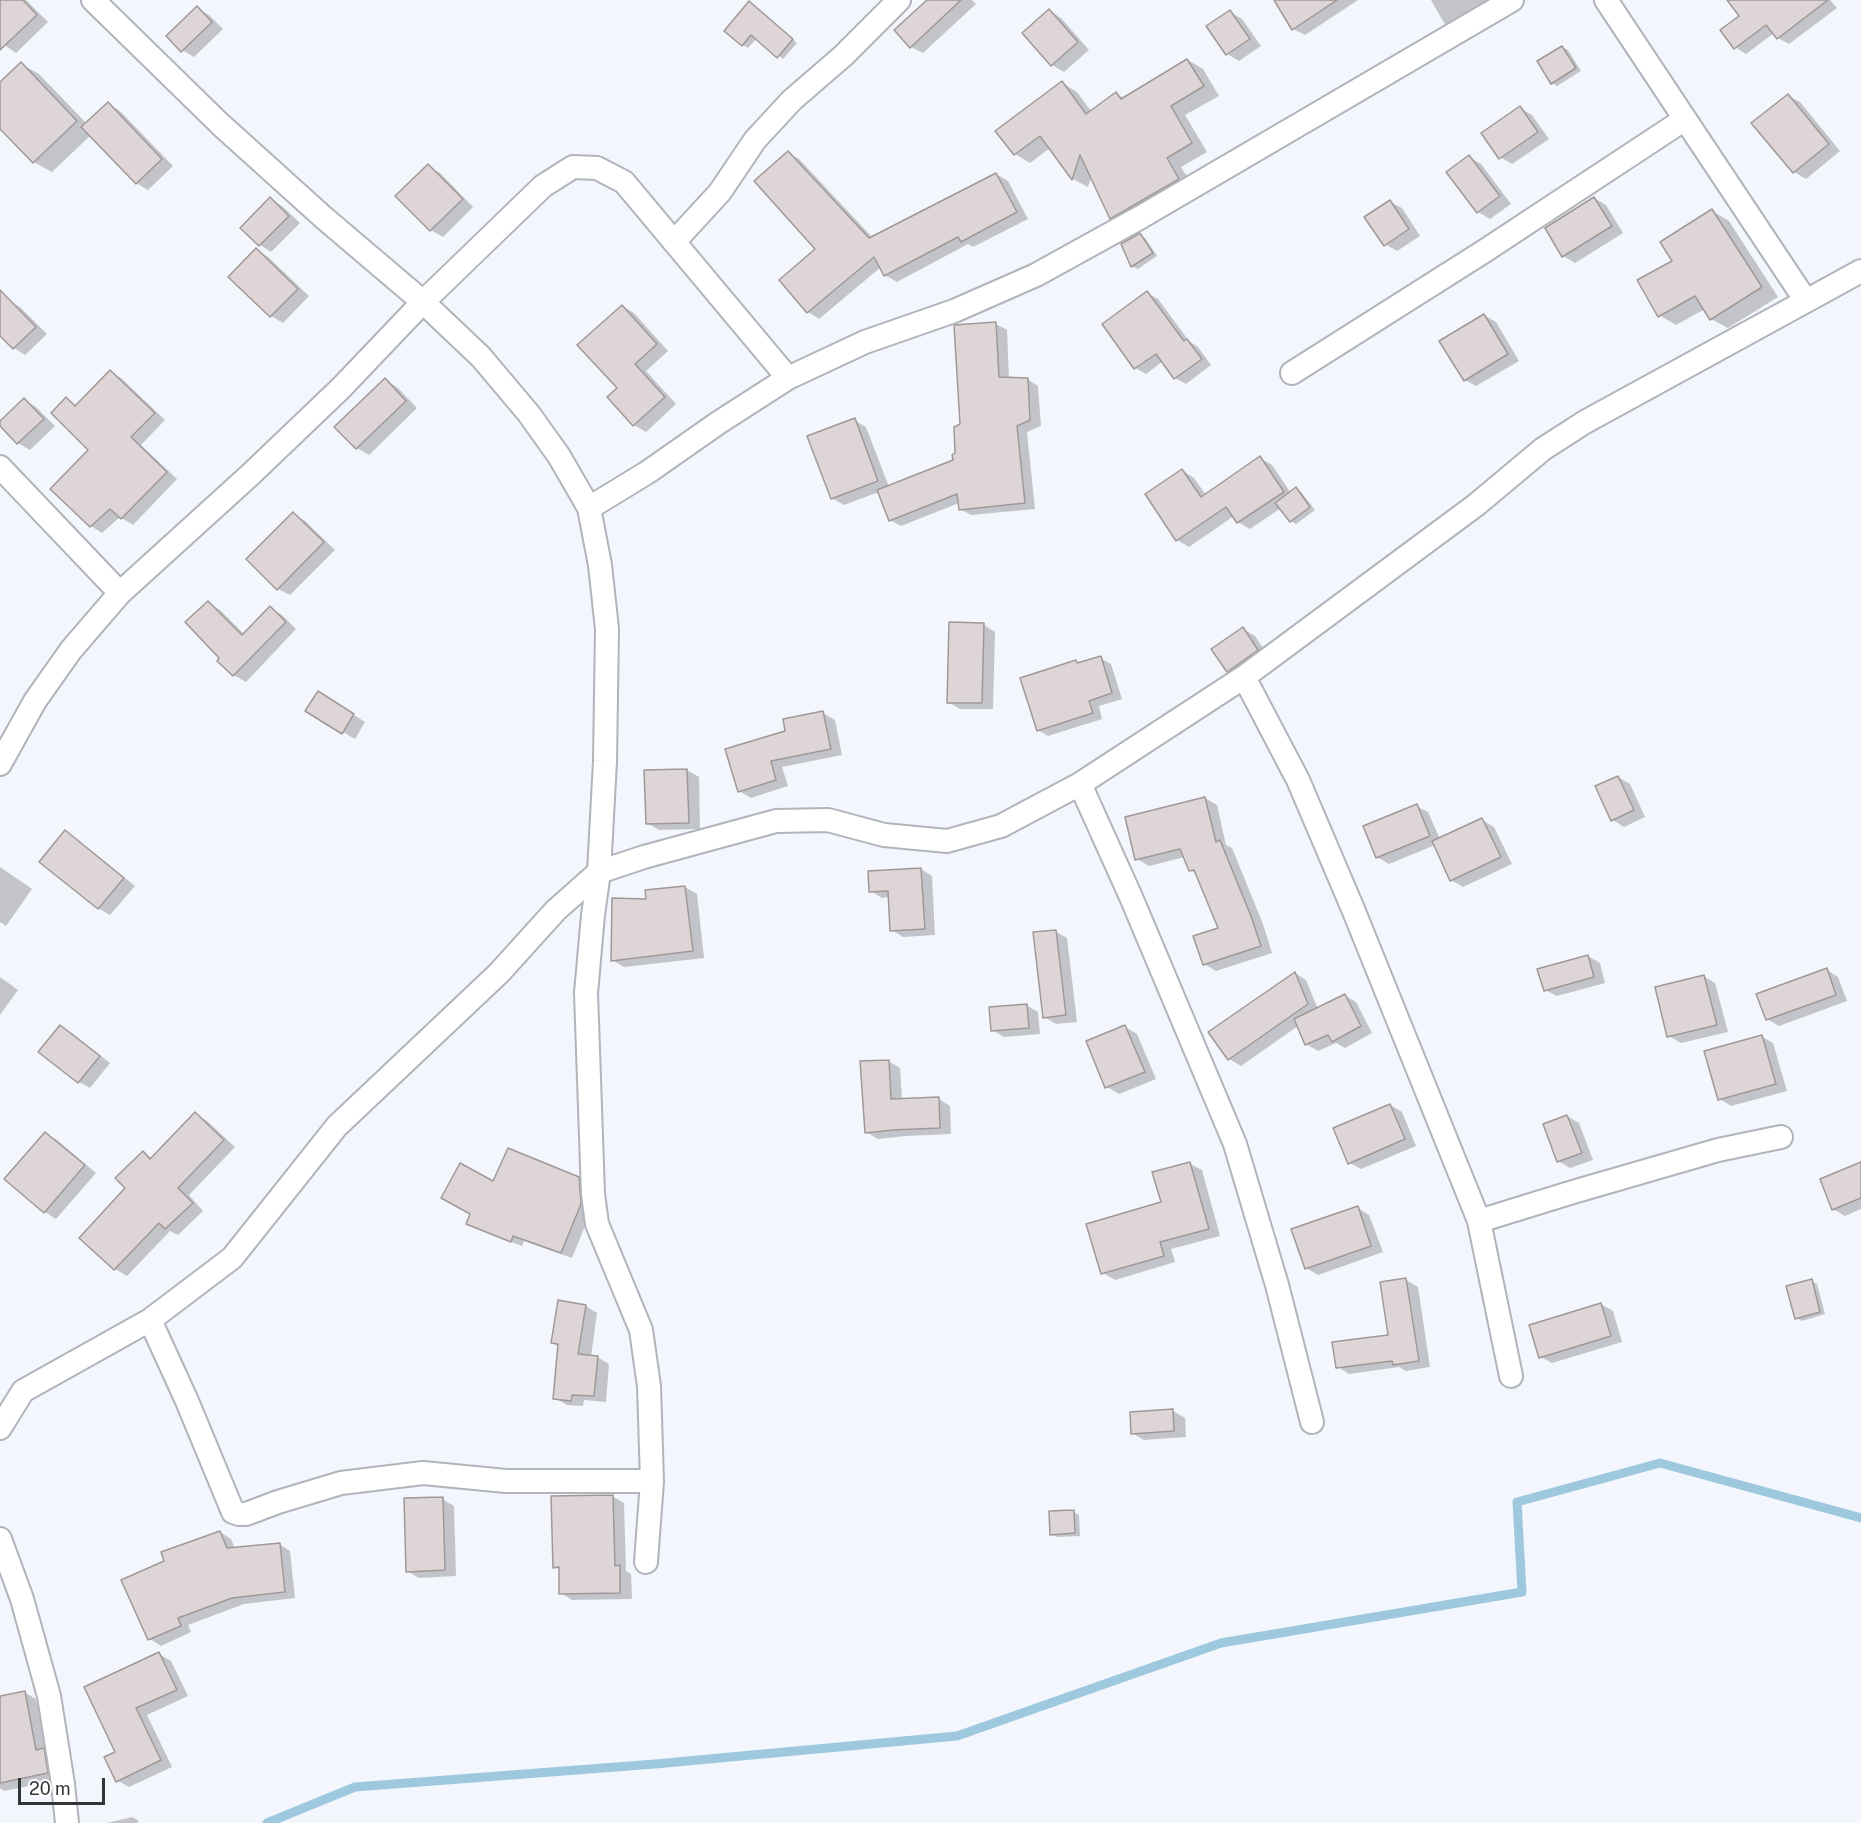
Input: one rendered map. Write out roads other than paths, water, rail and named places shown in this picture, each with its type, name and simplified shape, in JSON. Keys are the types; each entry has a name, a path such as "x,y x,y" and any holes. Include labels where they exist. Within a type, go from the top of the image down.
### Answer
{"street":[{"path":"93,0 220,124 323,218 423,302 481,357 559,456 589,508 600,565 608,629 605,761 599,872 586,993 593,1194 597,1224 641,1330 650,1386 652,1481 646,1562"},
{"path":"674,242 720,192 755,140 792,100 843,56 900,0"},
{"path":"589,508 648,472 788,378 865,342 954,311 1036,275 1141,218 1512,0"},
{"path":"1606,0 1806,301"},
{"path":"1292,373 1686,119"},
{"path":"0,764 35,701 71,650 120,593 325,404 423,302 543,186 573,167 597,168 624,182 788,378"},
{"path":"0,1428 22,1391 150,1320 232,1258 337,1126 499,973 556,910 599,872 644,857 776,821 828,820 884,835 947,841 1001,826 1080,784 1244,677 1476,505 1544,449 1615,405 1861,271"},
{"path":"0,467 120,593"},
{"path":"1244,677 1298,780 1317,823 1479,1221 1511,1376"},
{"path":"1080,784 1131,897 1235,1144 1277,1285 1311,1422"},
{"path":"1479,1221 1718,1150 1781,1137"},
{"path":"150,1320 187,1401 233,1512 239,1514 246,1514 341,1483 423,1473 506,1480 652,1481"},
{"path":"0,1539 22,1599 49,1696 67,1823"}],"waterway":[{"path":"267,1823 355,1787 655,1764 957,1736 1221,1643 1522,1592 1517,1502 1660,1463 1861,1518"}]}
